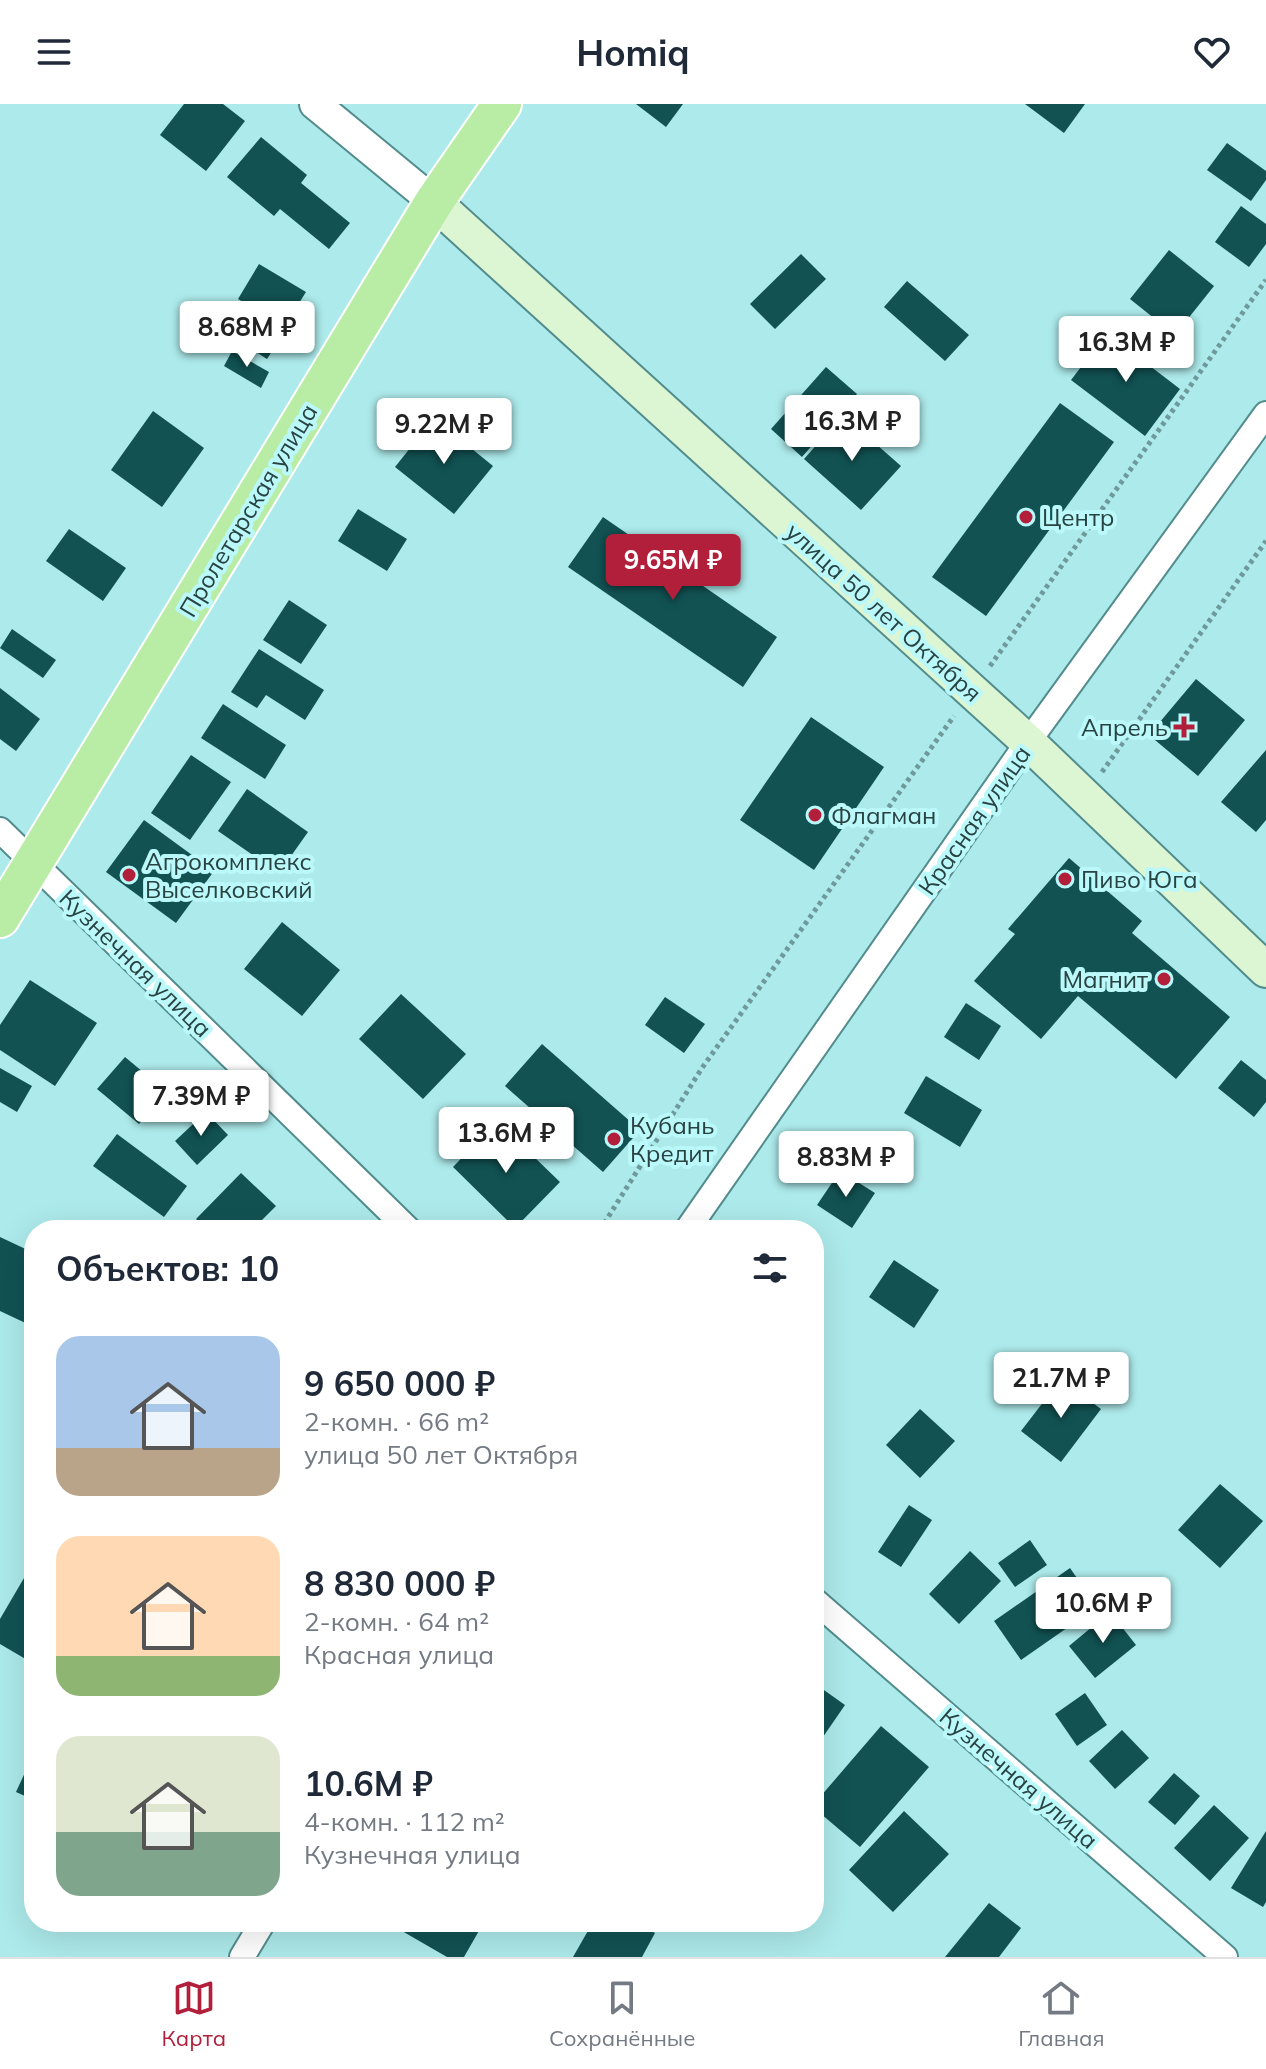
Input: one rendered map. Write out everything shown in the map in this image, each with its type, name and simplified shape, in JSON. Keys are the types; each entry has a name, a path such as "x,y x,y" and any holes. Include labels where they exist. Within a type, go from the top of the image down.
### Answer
{"main road":[{"name":"Пролетарская улица","path":"0,918 434,202 502,104"},
{"name":"улица 50 лет Октября","path":"434,202 1028,742 1266,970"}],"street":[{"name":"улица 50 лет Октября","path":"315,104 434,202"},
{"name":"Красная улица","path":"694,1220 1028,742 1266,414"},
{"name":"Кузнечная улица","path":"0,830 399,1220"},
{"name":"Кузнечная улица","path":"824,1609 1225,1957"},
{"path":"242,1957 257,1932"}],"path":[{"path":"606,1220 702,1068 1266,280"},
{"path":"1085,796 1266,541"}],"building":[{"path":"184,104 223,104 245,121 206,171 160,135"},
{"path":"636,104 683,104 666,127"},
{"path":"1025,104 1085,104 1064,133"},
{"path":"261,137 307,175 301,183 350,223 329,249 280,209 274,216 227,177"},
{"path":"1227,143 1266,171 1266,180 1251,201 1207,170"},
{"path":"1241,206 1266,224 1266,244 1249,267 1215,242"},
{"path":"1169,250 1214,286 1175,335 1130,299"},
{"path":"801,254 826,279 775,329 750,304"},
{"path":"259,264 306,292 284,327 238,299"},
{"path":"907,281 969,335 945,361 884,307"},
{"path":"236,311 280,339 267,359 223,331"},
{"path":"1107,333 1180,389 1145,436 1071,380"},
{"path":"232,351 269,372 261,388 224,366"},
{"path":"826,367 857,394 802,457 771,429"},
{"path":"1060,403 1114,442 986,616 932,577"},
{"path":"153,411 204,448 162,507 111,470"},
{"path":"843,415 901,466 861,510 804,459"},
{"path":"434,418 493,466 454,514 395,467"},
{"path":"358,509 407,539 387,571 338,541"},
{"path":"603,517 777,637 743,687 568,567"},
{"path":"69,529 126,568 103,601 46,561"},
{"path":"289,600 327,625 301,664 263,640"},
{"path":"12,629 56,660 43,678 0,648"},
{"path":"259,649 324,690 305,720 266,695 257,708 231,692"},
{"path":"1196,679 1245,720 1198,776 1149,735"},
{"path":"0,688 40,719 16,751 0,739"},
{"path":"223,704 286,745 265,779 201,738"},
{"path":"811,717 884,767 814,870 740,820"},
{"path":"1266,750 1266,820 1256,832 1221,802"},
{"path":"191,755 231,782 190,840 151,813"},
{"path":"247,789 308,832 279,873 218,831"},
{"path":"144,820 214,871 176,923 106,872"},
{"path":"1069,858 1142,921 1132,933 1230,1017 1176,1079 1078,996 1041,1039 974,981 1015,934 1008,929"},
{"path":"282,922 340,970 302,1016 244,969"},
{"path":"30,980 97,1023 55,1086 0,1050 0,1025"},
{"path":"401,994 466,1054 423,1099 359,1039"},
{"path":"665,997 705,1024 684,1053 645,1025"},
{"path":"966,1003 1001,1026 979,1060 944,1037"},
{"path":"542,1044 640,1130 603,1172 505,1086"},
{"path":"125,1057 167,1092 139,1124 97,1089"},
{"path":"1241,1060 1266,1080 1266,1102 1254,1117 1218,1088"},
{"path":"0,1068 32,1086 17,1112 0,1102"},
{"path":"926,1076 982,1110 960,1147 904,1113"},
{"path":"206,1112 228,1135 197,1165 175,1141"},
{"path":"497,1121 560,1182 523,1220 507,1220 453,1167"},
{"path":"117,1134 187,1186 164,1217 93,1166"},
{"path":"840,1171 875,1193 852,1228 817,1205"},
{"path":"241,1173 276,1206 262,1220 196,1219"},
{"path":"0,1237 24,1248 24,1322 0,1311"},
{"path":"894,1260 939,1290 914,1328 869,1297"},
{"path":"1061,1379 1101,1409 1061,1462 1021,1431"},
{"path":"920,1409 955,1441 920,1478 886,1445"},
{"path":"1220,1484 1263,1521 1220,1568 1178,1530"},
{"path":"909,1505 932,1520 901,1567 878,1552"},
{"path":"1030,1540 1047,1565 1015,1587 998,1563"},
{"path":"970,1551 1001,1581 959,1624 929,1594"},
{"path":"1070,1568 1097,1607 1021,1660 994,1621"},
{"path":"24,1578 24,1658 0,1644 0,1619"},
{"path":"1110,1612 1136,1645 1095,1678 1069,1646"},
{"path":"824,1690 845,1705 824,1735"},
{"path":"1085,1693 1107,1725 1077,1746 1055,1714"},
{"path":"881,1726 929,1767 860,1847 824,1816 824,1792"},
{"path":"1122,1730 1149,1758 1115,1789 1089,1761"},
{"path":"1174,1773 1200,1796 1175,1825 1148,1802"},
{"path":"24,1775 24,1796 16,1792"},
{"path":"1214,1805 1249,1838 1210,1881 1174,1848"},
{"path":"904,1811 949,1854 893,1912 849,1870"},
{"path":"1266,1831 1266,1902 1263,1907 1231,1888"},
{"path":"989,1903 1021,1928 999,1957 945,1957"},
{"path":"404,1932 478,1932 464,1957 447,1957"},
{"path":"587,1932 655,1933 642,1957 573,1957"}],"place":[{"name":"Центр","path":"1026,517"},
{"name":"Апрель","path":"1184,727"},
{"name":"Флагман","path":"815,815"},
{"name":"Агрокомплекс Выселковский","path":"129,875"},
{"name":"Пиво Юга","path":"1065,879"},
{"name":"Магнит","path":"1164,979"},
{"name":"Кубань Кредит","path":"614,1139"}]}
